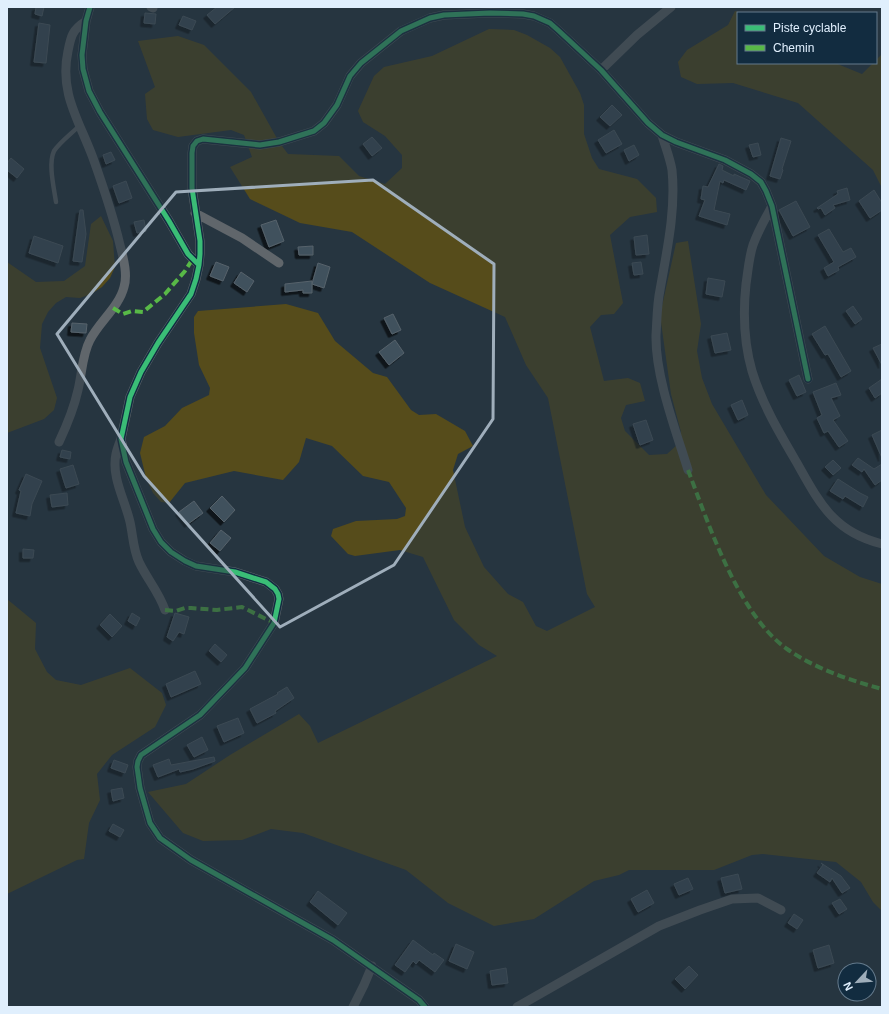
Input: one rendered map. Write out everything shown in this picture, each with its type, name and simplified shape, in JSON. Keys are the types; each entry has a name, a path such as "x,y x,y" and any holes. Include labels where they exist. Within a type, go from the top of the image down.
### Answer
{"street":[{"path":"90,7 86,21 82,55 83,68 93,101 169,221 188,254 198,265"},
{"path":"601,70 637,35 671,7"},
{"path":"165,610 157,592 145,574 138,559 130,523 117,485 115,454 121,438 130,397 141,372 158,342 191,294 196,279 200,254 200,241 192,188 193,146 197,141 203,139 260,145 279,142 314,132 324,123 333,111 350,76 361,63 401,31 430,18 444,15 490,13 523,14 534,16 550,23 601,70 648,123 662,135 676,142 725,160 751,174 761,182 772,206 808,379"},
{"path":"59,442 67,425 78,392 90,340 113,308 124,286 125,274 120,243 92,156 79,126 66,88 65,64 71,34 78,26 86,21"},
{"path":"662,135 672,169 673,195 670,237 660,292 656,337 658,362 666,396 688,470"},
{"path":"772,206 753,246 747,276 744,319 748,356 752,371 770,415 815,494 826,509 839,524 853,534 882,544"},
{"path":"195,213 242,238 279,263"},
{"path":"121,438 126,462 153,529 161,542 171,552 196,566 235,572 266,582 275,589 279,599 274,623 245,668 200,715 141,755 137,767 140,788 150,823 160,838 191,860 333,940 419,1000 425,1007"},
{"path":"517,1007 659,926 700,910 732,899 758,898 781,910"},
{"path":"353,1007 372,966"}],"lane":[{"path":"56,202 51,167 54,150 79,126"}],"highlighted area":[{"path":"373,180 494,264 493,419 394,565 280,627 144,476 57,334 176,192"}],"shaded area":[{"path":"735,11 738,12 737,12 737,64 837,64 862,74 872,64 877,64 877,59 882,54 882,188 873,170 798,103 733,83 697,84 681,77 678,62 687,50 728,25"},
{"path":"489,29 514,30 527,35 550,48 560,57 580,93 584,105 584,134 592,158 599,169 637,179 656,198 657,212 630,217 610,235 623,303 614,314 601,315 590,327 604,381 628,378 640,383 645,401 626,405 621,418 625,431 649,455 667,454 677,445 681,432 671,394 660,315 676,243 688,241 701,324 697,351 702,378 712,404 766,495 824,556 860,577 882,584 882,911 873,902 861,882 836,862 763,854 752,855 714,870 629,870 619,875 594,881 534,919 494,926 448,903 406,870 303,833 271,829 242,840 203,841 183,833 148,792 186,784 230,755 299,714 310,726 318,743 497,656 479,645 454,620 423,557 400,550 355,556 348,554 331,536 333,529 356,521 397,519 405,516 406,508 389,482 363,476 332,446 306,438 299,462 283,480 234,471 185,483 169,503 161,502 153,493 146,478 140,453 144,437 165,426 182,408 209,395 210,388 199,365 194,333 194,317 198,311 286,304 318,313 335,341 373,373 387,377 411,410 419,415 436,414 465,431 473,446 458,454 453,470 465,527 484,567 508,594 523,602 536,626 547,631 595,607 587,594 548,398 526,365 505,317 430,283 352,232 300,223 250,199 230,167 252,157 244,135 231,130 178,137 153,130 147,119 145,94 155,87 138,41 178,36 204,45 251,92 279,142 288,154 339,156 359,176 385,184 402,168 402,155 385,136 363,122 358,111 374,76 384,67 432,56"},
{"path":"101,216 113,241 115,267 110,278 102,287 91,294 80,298 66,297 56,303 48,312 42,324 40,348 57,398 54,410 44,419 7,433 7,262 36,282 64,281 85,266 91,224"},
{"path":"7,599 36,623 35,649 47,672 56,680 81,685 130,668 162,693 166,705 155,727 112,755 97,774 100,800 89,823 84,859 77,860 7,894"}],"building":[{"path":"36,7 44,7 42,16 35,14"},
{"path":"217,7 235,7 215,24 207,15"},
{"path":"145,13 156,14 155,24 144,23"},
{"path":"183,16 196,21 192,30 179,25"},
{"path":"39,23 50,25 46,63 34,62"},
{"path":"612,105 622,115 610,126 600,117"},
{"path":"614,130 622,144 606,153 598,140"},
{"path":"372,137 382,148 372,156 363,144"},
{"path":"781,138 791,141 780,179 770,176"},
{"path":"758,143 761,155 753,157 749,145"},
{"path":"634,145 639,155 629,161 624,150"},
{"path":"111,152 115,160 106,164 103,155"},
{"path":"11,158 24,169 17,178 7,170 7,163"},
{"path":"719,164 723,166 722,170 750,181 746,190 724,180 723,183 720,181 714,210 730,214 727,225 699,216 705,200 701,199 703,186 708,187"},
{"path":"126,181 132,198 119,203 113,186"},
{"path":"847,188 850,200 833,205 835,208 825,215 821,208 817,208 838,194 837,191"},
{"path":"874,190 882,203 882,210 870,218 859,201"},
{"path":"796,201 810,227 793,236 779,210"},
{"path":"80,210 83,210 86,234 82,262 73,261"},
{"path":"144,220 146,231 137,233 134,222"},
{"path":"276,220 284,241 269,247 261,225"},
{"path":"829,229 843,252 851,248 856,257 838,267 839,270 828,276 824,268 834,262 818,235"},
{"path":"647,235 649,254 636,255 634,237"},
{"path":"34,236 63,246 58,263 29,253"},
{"path":"313,246 313,255 299,255 298,247"},
{"path":"216,262 229,267 223,281 210,276"},
{"path":"641,262 643,274 634,275 632,263"},
{"path":"318,263 330,267 324,288 312,284"},
{"path":"241,272 254,281 247,292 234,283"},
{"path":"708,278 725,281 722,297 706,294"},
{"path":"312,281 312,293 303,293 303,290 285,292 285,284"},
{"path":"853,306 862,319 855,324 846,311"},
{"path":"393,314 401,330 392,334 384,318"},
{"path":"72,323 87,324 86,333 71,332"},
{"path":"825,326 851,371 841,377 828,354 825,355 812,334"},
{"path":"727,333 731,350 715,353 711,336"},
{"path":"395,340 404,353 389,365 379,352"},
{"path":"882,344 882,365 873,348"},
{"path":"799,375 806,392 797,396 789,380"},
{"path":"882,379 882,393 875,398 869,388"},
{"path":"836,383 841,395 831,398 840,416 833,420 848,441 839,447 828,431 824,433 817,418 822,415 813,392"},
{"path":"742,400 748,415 738,420 731,405"},
{"path":"646,420 653,440 640,445 633,424"},
{"path":"882,430 882,458 872,435"},
{"path":"62,450 71,452 70,459 60,457"},
{"path":"858,458 874,469 882,464 882,480 875,485 864,469 862,472 852,465"},
{"path":"833,460 841,468 833,475 825,467"},
{"path":"73,465 79,484 66,488 60,469"},
{"path":"26,474 42,481 32,504 30,516 16,513 21,491 19,490"},
{"path":"838,479 868,497 863,507 845,496 843,499 830,491"},
{"path":"67,493 68,505 52,507 50,495"},
{"path":"222,496 235,510 224,522 210,508"},
{"path":"194,501 203,513 188,524 179,512"},
{"path":"221,530 231,538 220,551 210,543"},
{"path":"23,549 34,550 33,558 23,558"},
{"path":"132,613 140,618 136,626 128,621"},
{"path":"175,613 189,617 184,634 179,632 173,641 167,637"},
{"path":"110,614 122,626 112,637 100,625"},
{"path":"215,644 227,655 221,662 209,651"},
{"path":"195,671 201,684 171,697 166,684"},
{"path":"287,687 294,698 275,711 276,713 257,723 250,709 278,694 277,693"},
{"path":"238,718 244,733 224,742 217,726"},
{"path":"202,737 208,750 194,757 187,745"},
{"path":"214,757 215,761 193,769 180,772 179,769 158,777 153,765 169,759 171,765"},
{"path":"114,760 128,765 125,773 111,768"},
{"path":"122,788 124,798 113,801 111,790"},
{"path":"113,824 124,830 120,837 109,831"},
{"path":"821,863 841,876 850,888 842,893 832,878 830,882 817,873 823,865"},
{"path":"738,874 742,889 725,893 721,878"},
{"path":"688,878 693,889 679,895 674,884"},
{"path":"647,890 654,903 638,912 631,899"},
{"path":"318,891 347,913 338,925 310,902"},
{"path":"840,899 847,909 839,914 832,903"},
{"path":"794,914 803,920 797,929 788,923"},
{"path":"413,940 433,955 434,953 444,960 435,972 419,960 416,964 413,961 405,972 395,965"},
{"path":"456,944 474,952 467,969 449,961"},
{"path":"829,945 834,963 818,968 813,950"},
{"path":"689,966 698,975 685,989 675,979"},
{"path":"506,968 508,983 492,985 490,971"}],"marked path":[{"path":"113,308 123,314 132,311 143,312 165,294 185,271 192,260"},
{"path":"688,470 705,516 727,567 754,614 770,634 787,649 821,668 845,678 882,689"},
{"path":"165,610 176,611 185,608 217,610 242,607 274,623"}],"cycle path":[{"path":"90,7 86,21 82,55 83,69 89,91 100,112 169,221 188,254 199,265 200,241 192,188 192,153 193,146 197,141 203,139 260,145 279,142 314,131 324,123 337,105 350,76 361,63 401,31 430,18 444,15 490,13 523,14 534,16 550,23 601,70 648,123 662,135 676,142 725,160 751,174 761,182 772,206 808,379"},
{"path":"199,265 191,294 158,343 141,372 130,397 121,439 126,462 153,529 161,542 171,552 196,566 235,572 266,582 275,589 279,599 274,623 245,668 200,715 141,755 137,767 140,788 150,823 160,838 191,860 333,940 419,1000 425,1007"}]}
